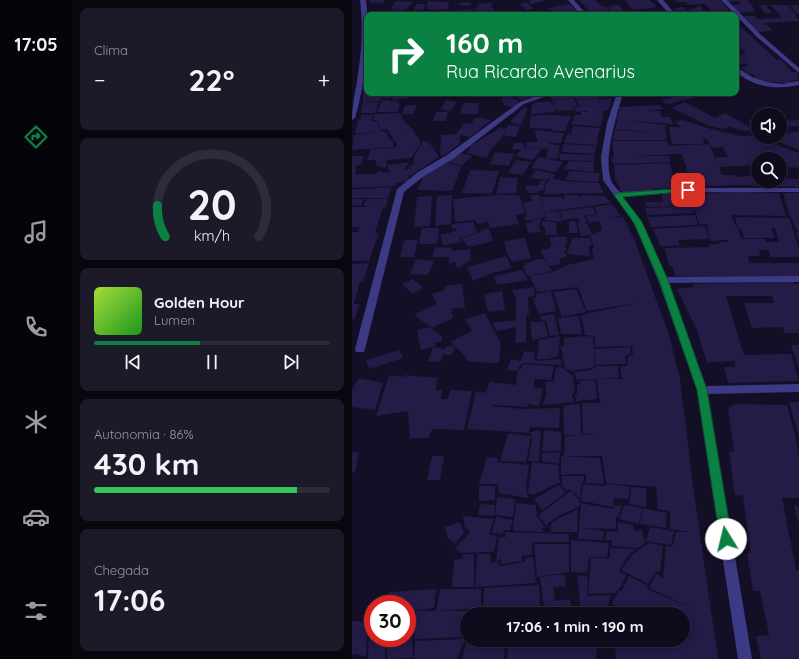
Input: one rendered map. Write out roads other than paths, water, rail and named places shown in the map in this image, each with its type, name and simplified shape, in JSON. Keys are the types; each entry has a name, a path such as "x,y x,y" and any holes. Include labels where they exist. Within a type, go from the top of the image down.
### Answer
{"street":[{"path":"363,0 366,12"},
{"path":"571,0 581,12"},
{"path":"660,0 670,12"},
{"path":"724,0 736,12"},
{"path":"739,15 759,36 799,71"},
{"path":"352,118 355,108 364,35"},
{"path":"739,72 746,78 762,84 782,85 799,83"},
{"path":"360,349 400,191 421,174 450,157 522,103 543,96"},
{"path":"619,96 611,123 605,157 607,180 638,222 663,280 702,390 745,659"},
{"path":"618,195 688,190 799,190"},
{"path":"663,280 799,279"},
{"path":"702,390 799,388"}]}
